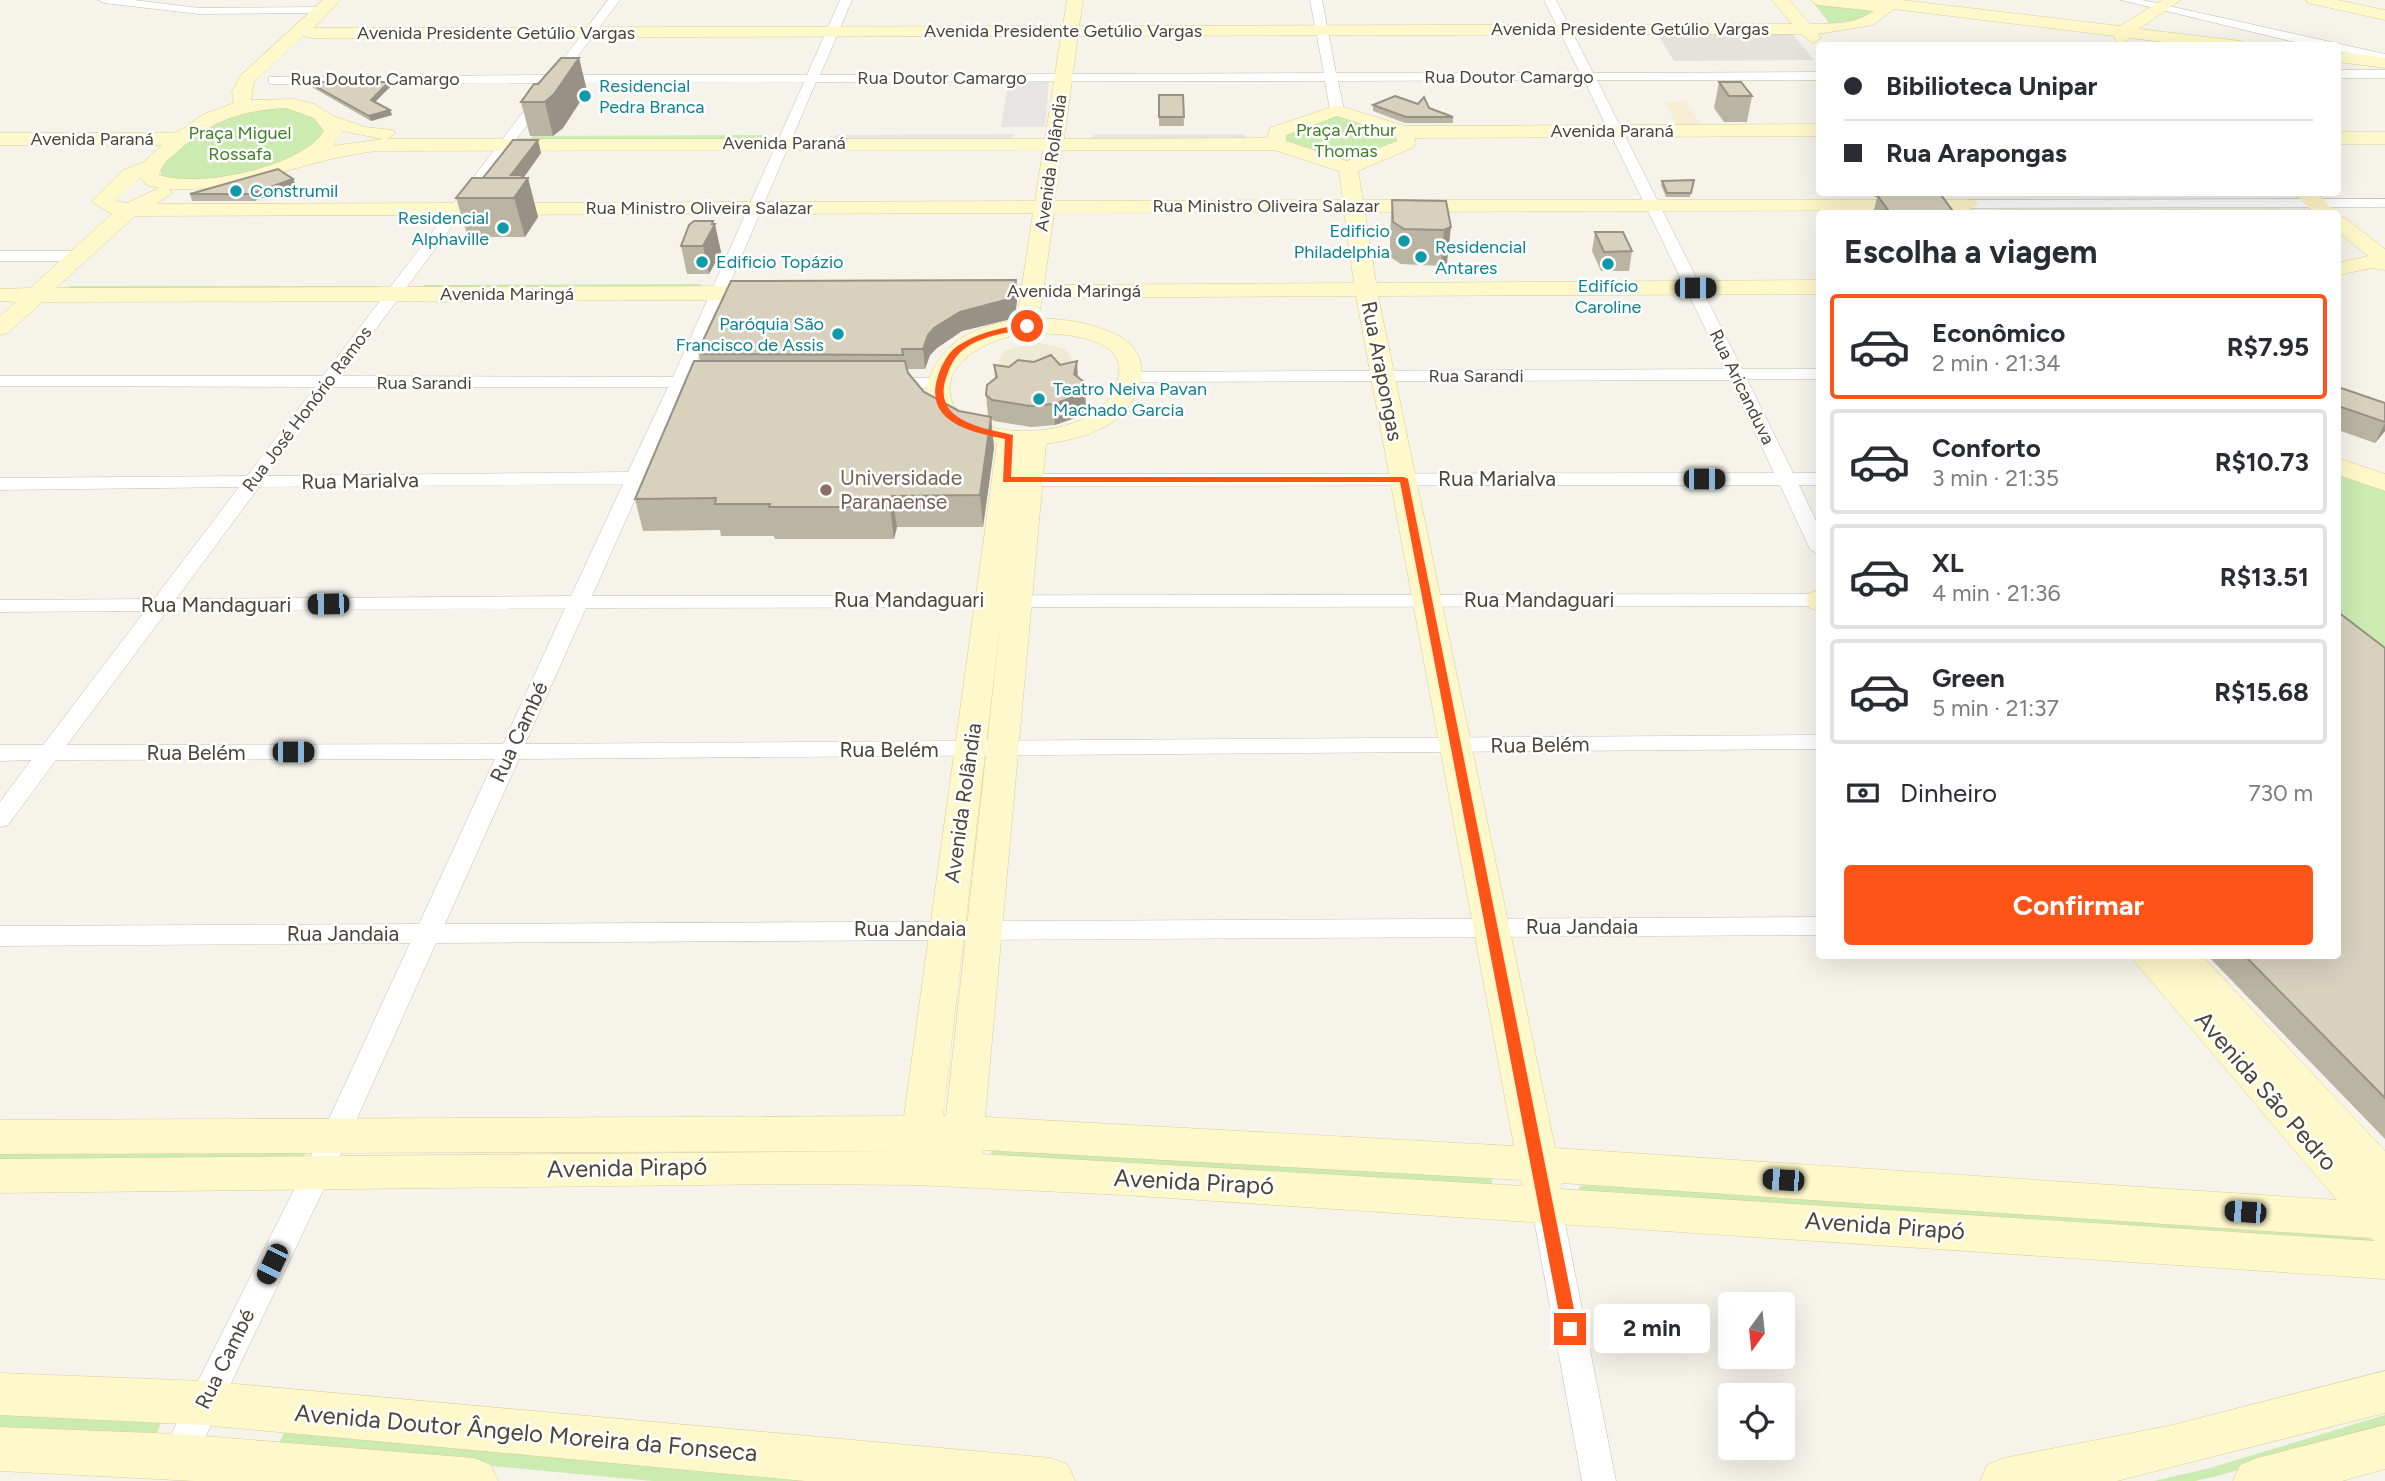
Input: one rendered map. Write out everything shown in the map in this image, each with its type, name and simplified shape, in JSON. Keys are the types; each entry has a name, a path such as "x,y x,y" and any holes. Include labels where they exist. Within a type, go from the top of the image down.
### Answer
{"street":[{"path":"104,0 331,14"},
{"path":"147,0 231,9"},
{"name":"Rua José Honório Ramos","path":"0,819 614,0"},
{"name":"Rua Cambé","path":"178,1457 336,1134 636,478 846,0"},
{"name":"Avenida Rolândia","path":"1037,327 1078,27 1075,0"},
{"name":"Avenida Rolândia","path":"1078,27 1089,0"},
{"path":"1316,0 1337,110"},
{"name":"Rua Aricanduva","path":"1550,0 1693,283 1816,541"},
{"path":"1780,0 1816,42"},
{"path":"1807,0 1837,42"},
{"path":"1818,0 1888,4"},
{"path":"1861,0 2158,42"},
{"path":"2314,0 2385,15"},
{"path":"2347,0 2385,8"},
{"path":"2116,37 2151,2 2313,42"},
{"name":"Avenida Presidente Getúlio Vargas","path":"331,14 355,29 1802,25 1826,29 1867,21 1888,4"},
{"path":"243,106 241,92 246,80 301,29 331,14"},
{"path":"269,103 273,80 331,14"},
{"path":"2116,37 2185,42"},
{"path":"2341,48 2374,64"},
{"path":"2341,58 2374,64"},
{"path":"2341,63 2374,64"},
{"path":"2341,73 2374,64"},
{"name":"Rua Doutor Camargo","path":"273,80 1816,76"},
{"path":"0,328 21,291 47,256 106,207 152,174 166,151 204,119 243,106 299,104 327,120 333,131 329,142 294,162 138,210"},
{"path":"1276,138 1337,110 1405,137"},
{"name":"Avenida Paraná","path":"327,120 375,134 509,140"},
{"path":"2341,128 2385,128"},
{"name":"Avenida Paraná","path":"1649,136 1816,130"},
{"name":"Avenida Paraná","path":"0,148 183,136"},
{"name":"Avenida Paraná","path":"1405,137 1649,136 1816,140"},
{"path":"1276,138 1348,168 1405,137"},
{"name":"Avenida Paraná","path":"294,162 363,146 509,140 1276,138"},
{"path":"2341,138 2385,138"},
{"name":"Avenida Paraná","path":"0,139 157,148 166,151"},
{"name":"Rua Arapongas","path":"1348,168 1365,285 1599,1481"},
{"path":"152,174 177,186"},
{"path":"21,291 177,186 235,180"},
{"name":"Rua Ministro Oliveira Salazar","path":"106,207 138,210 2385,203"},
{"path":"2341,225 2381,264"},
{"path":"2341,241 2381,264"},
{"path":"0,256 76,256"},
{"path":"2341,269 2381,264"},
{"path":"2341,279 2381,264"},
{"name":"Avenida Maringá","path":"951,286 1693,283 1816,278"},
{"name":"Avenida Maringá","path":"1693,283 1816,287"},
{"name":"Avenida Maringá","path":"21,291 789,287"},
{"path":"1037,327 1083,331 1115,342 1126,354 1131,377 1119,404 1098,422 1069,433 1022,438 977,431 949,416 939,403 939,383 947,362 968,343 999,330 1037,327"},
{"name":"Rua Sarandi","path":"1131,377 1816,374"},
{"name":"Rua Sarandi","path":"0,382 706,382"},
{"path":"871,383 939,383"},
{"name":"Avenida Rolândia","path":"919,1149 946,929 985,750 1022,438"},
{"path":"2341,447 2385,462"},
{"path":"2341,467 2385,483"},
{"name":"Rua Marialva","path":"0,484 636,478"},
{"name":"Rua Marialva","path":"1018,480 1816,479"},
{"name":"Rua Mandaguari","path":"0,606 1004,600 1816,600"},
{"name":"Rua Belém","path":"0,753 985,750 1816,742"},
{"name":"Avenida Rolândia","path":"962,1151 985,929 985,750"},
{"name":"Rua Jandaia","path":"0,936 1816,926"},
{"name":"Avenida São Pedro","path":"2151,959 2384,1232"},
{"name":"Avenida São Pedro","path":"2184,959 2385,1179"},
{"name":"Avenida Pirapó","path":"0,1137 336,1134 1539,1164 2384,1232"},
{"name":"Avenida Pirapó","path":"0,1176 318,1171 919,1149"},
{"name":"Avenida Pirapó","path":"962,1151 1546,1203 2384,1232"},
{"path":"2004,1481 2168,1448 2385,1392"},
{"name":"Avenida Doutor Ângelo Moreira da Fonseca","path":"0,1394 203,1403 1051,1481"},
{"path":"2257,1481 2385,1447"},
{"path":"0,1449 178,1457 252,1472 474,1481"}],"shaded area":[{"path":"1656,32 1791,32 1814,60 1674,61"},
{"path":"1049,82 1045,127 1001,127 1008,83"},
{"path":"1686,101 1700,124 1677,124 1664,102"},
{"path":"1016,134 1009,139 825,140 836,135"},
{"path":"1096,134 1244,134 1247,138 1091,138"},
{"path":"2280,208 2283,210 2000,210"},
{"path":"1035,342 1066,349 1072,360 1069,366 1000,368 998,362 1004,351"}],"green space":[{"path":"1813,2 1876,10 1857,20 1830,24"},
{"name":"Praça Miguel Rossafa","path":"284,105 312,114 328,135 288,162 217,182 165,178 161,174 161,166 214,119"},
{"name":"Praça Arthur Thomas","path":"1337,110 1403,132 1407,143 1348,168 1276,144 1277,132"},
{"path":"763,135 761,141 529,142 533,136"},
{"path":"701,284 699,289 421,290 424,285"},
{"path":"70,286 379,286 375,290 65,290"},
{"path":"2341,470 2385,486 2385,679 2341,644"},
{"path":"993,1142 1491,1170 1492,1185 990,1157"},
{"path":"309,1144 302,1160 0,1161 0,1145"},
{"path":"1583,1185 2365,1229 2376,1243 1579,1195 1579,1187"},
{"path":"0,1409 164,1418 152,1441 0,1433"},
{"path":"2385,1415 2385,1428 2217,1476 2195,1481 2154,1481 2210,1468"},
{"path":"286,1429 842,1481 653,1481 331,1451 279,1443"}],"building":[{"path":"561,58 579,58 554,94 545,102 521,102 534,84 538,84"},
{"path":"308,82 389,82 371,100 390,110 369,116"},
{"path":"1719,82 1741,82 1752,96 1729,96"},
{"path":"1159,95 1183,95 1184,117 1159,117"},
{"path":"1395,96 1418,104 1424,97 1429,108 1453,117 1406,117 1373,105"},
{"path":"513,140 538,140 511,175 523,175 521,178 483,178"},
{"path":"278,169 293,179 251,194 190,194"},
{"path":"472,178 528,178 514,198 456,198"},
{"path":"1694,180 1691,193 1667,193 1662,181"},
{"path":"1878,196 1942,196 1952,210 1888,210"},
{"path":"1392,200 1446,201 1451,227 1444,230 1404,229 1393,222"},
{"path":"694,221 713,221 712,224 715,224 703,246 681,246 689,225"},
{"path":"1595,232 1623,232 1632,251 1604,252"},
{"name":"Paróquia São Francisco de Assis","path":"1016,280 1013,298 960,312 934,328 923,349 902,349 903,355 703,354 705,350 698,351 731,281"},
{"path":"1051,355 1060,365 1077,361 1074,374 1085,383 1085,393 1054,404 1030,406 992,400 986,395 987,385 997,377 994,365 1009,367 1018,360 1034,362"},
{"name":"Universidade Paranaense","path":"694,361 905,361 908,373 924,392 959,411 991,417 980,495 892,496 890,507 769,507 770,504 715,504 716,498 635,499"},
{"path":"2341,388 2385,403 2385,422 2341,407"},
{"path":"2341,614 2385,648 2385,1098 2248,959 2341,959"}],"place":[{"name":"Residencial Pedra Branca","path":"585,96"},
{"name":"Construmil","path":"236,191"},
{"name":"Residencial Alphaville","path":"503,228"},
{"name":"Edificio Philadelphia","path":"1404,241"},
{"name":"Residencial Antares","path":"1421,257"},
{"name":"Edificio Topázio","path":"702,262"},
{"name":"Edifício Caroline","path":"1608,264"},
{"name":"Paróquia São Francisco de Assis","path":"838,334"},
{"name":"Teatro Neiva Pavan Machado Garcia","path":"1039,399"},
{"name":"Universidade Paranaense","path":"826,490"}],"route":[{"path":"1027,326 999,330 960,348 947,362 937,396 942,409 955,420 977,431 1010,437 1006,480 1404,479 1570,1329"}]}
